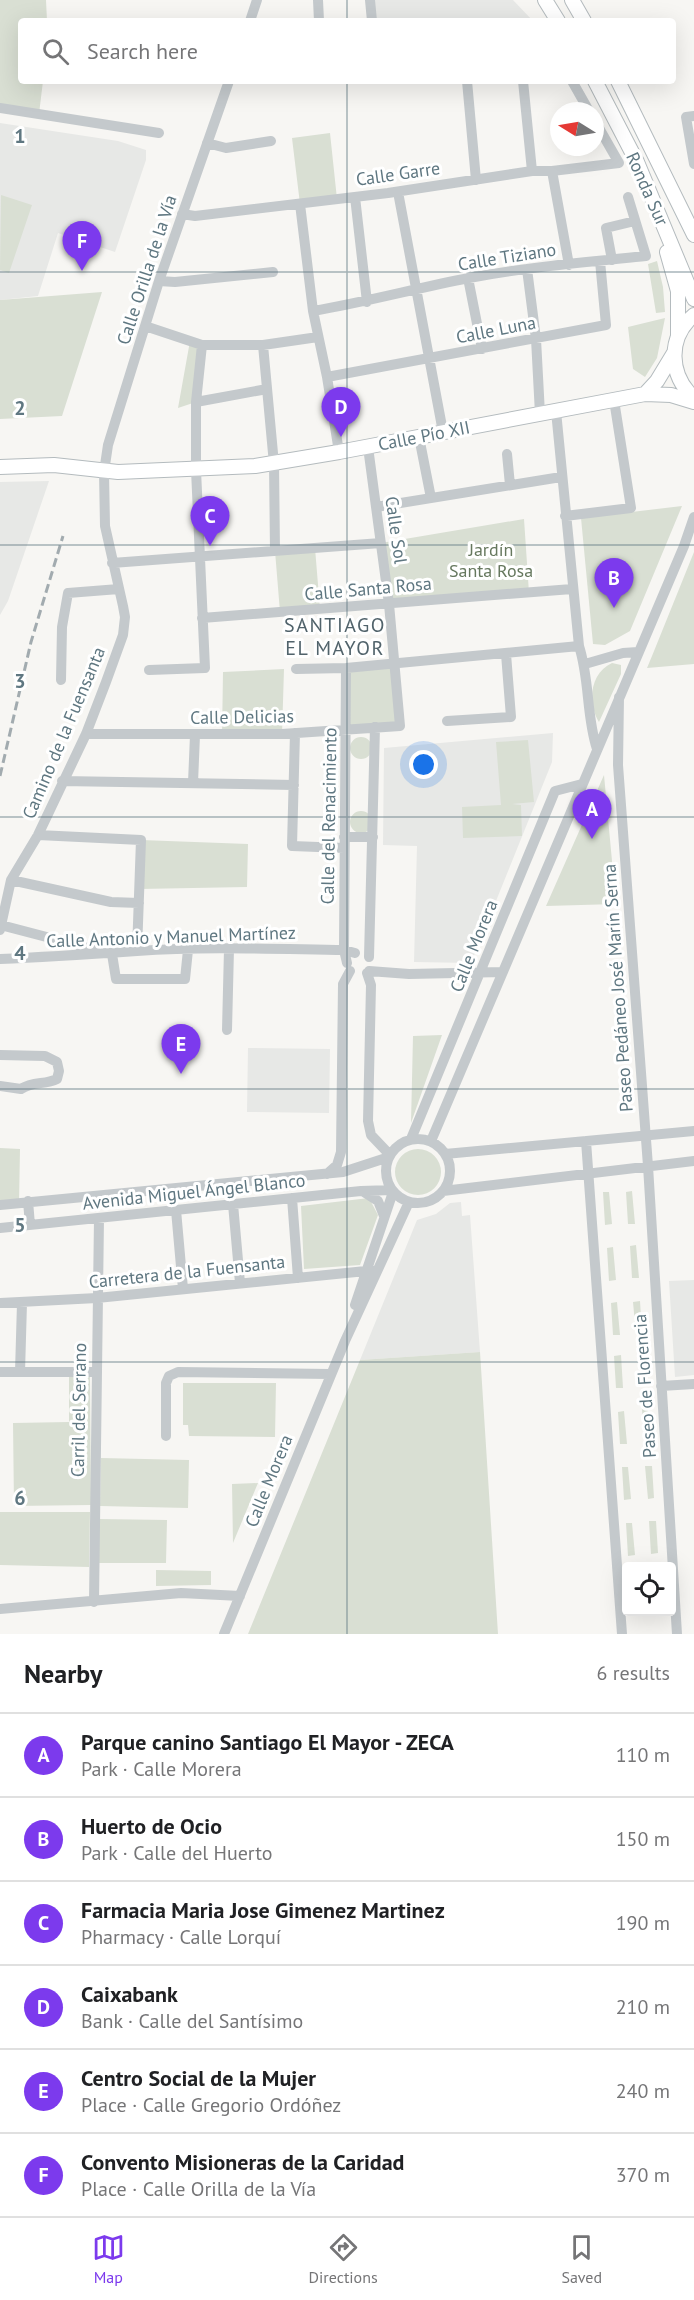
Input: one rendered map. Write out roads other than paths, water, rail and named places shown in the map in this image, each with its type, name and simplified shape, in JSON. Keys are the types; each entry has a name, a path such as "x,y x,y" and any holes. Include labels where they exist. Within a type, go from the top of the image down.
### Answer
{"main road":[{"path":"545,0 556,18"},
{"path":"572,0 582,18"},
{"name":"Ronda Sur","path":"597,84 637,162 694,299"},
{"name":"Ronda Sur","path":"619,84 694,234"},
{"path":"637,162 678,291 678,335 674,353 645,394"},
{"path":"678,335 694,315"},
{"path":"674,353 678,378 694,400"},
{"name":"Calle Pío XII","path":"0,467 59,465 104,472 196,470 274,464 645,394 671,395 694,400"}],"street":[{"path":"251,18 257,0"},
{"path":"318,0 319,18"},
{"path":"370,0 372,18"},
{"name":"Calle Orilla de la Vía","path":"104,472 108,445 159,281 228,84"},
{"path":"467,84 476,180"},
{"path":"523,84 532,171"},
{"path":"574,84 585,102"},
{"path":"0,108 159,134"},
{"path":"690,117 694,164"},
{"name":"Calle Garre","path":"182,214 195,216 300,204 398,192 532,171 552,171 619,163 604,137"},
{"path":"207,143 226,148 271,141"},
{"path":"552,171 569,265"},
{"path":"398,192 443,432"},
{"path":"355,197 367,302"},
{"name":"Calle Tiziano","path":"313,310 367,302 468,278 646,256 628,197"},
{"path":"300,204 313,310 339,452"},
{"path":"612,260 606,228 635,221"},
{"name":"Calle Luna","path":"327,377 606,326 600,261"},
{"path":"527,269 536,339 540,414"},
{"path":"159,281 175,282 273,272"},
{"path":"468,278 482,349"},
{"path":"145,326 202,345 263,345 318,338"},
{"path":"149,670 205,668 196,470 196,402 202,345"},
{"path":"263,345 274,464 275,551"},
{"path":"196,402 267,389"},
{"path":"565,516 632,508 614,400"},
{"path":"556,411 572,588 579,646 585,664 590,728 597,749 612,756 618,765"},
{"path":"419,437 431,498"},
{"name":"Calle Sol","path":"368,447 389,604 399,726"},
{"path":"507,454 510,485"},
{"name":"Camino de la Fuensanta","path":"1,928 11,880 38,835 86,734 123,635 125,617 105,526 104,472"},
{"path":"376,507 561,477"},
{"name":"Calle Morera","path":"431,1141 690,535 694,517"},
{"path":"112,563 381,543"},
{"name":"Calle Santa Rosa","path":"202,618 572,588"},
{"path":"61,680 62,627 68,593 119,589"},
{"path":"296,669 345,668 579,646"},
{"path":"585,664 623,653 639,652"},
{"path":"447,721 511,717 506,654"},
{"name":"Calle del Renacimiento","path":"327,1174 337,1165 341,1152 343,984 349,967 344,843 345,668"},
{"name":"Paseo Pedáneo José Marín Serna","path":"619,697 618,765 645,1136"},
{"name":"Calle Delicias","path":"86,734 295,733 399,726"},
{"path":"375,727 369,957 371,967 368,972 371,985 368,1121 371,1134 389,1156"},
{"path":"295,733 292,846 344,843 373,837"},
{"path":"193,783 195,735"},
{"path":"62,781 294,785"},
{"name":"Calle Morera","path":"411,1139 555,791 582,784"},
{"path":"38,835 141,840 137,951"},
{"path":"11,880 111,902 139,903"},
{"path":"1,928 112,954 116,979 185,979 188,950"},
{"path":"227,1030 229,949"},
{"name":"Calle Antonio y Manuel Martínez","path":"0,959 137,951 229,949 349,951"},
{"path":"349,951 363,953 369,957"},
{"path":"349,967 358,976 368,972 409,974 503,972"},
{"path":"0,1055 45,1056 57,1062 59,1071 57,1079 51,1082 29,1083 21,1089 0,1086"},
{"path":"445,1154 694,1131"},
{"name":"Paseo de Florencia","path":"645,1136 677,1634"},
{"path":"411,1139 431,1141 445,1154 449,1163 448,1183 443,1191 428,1201 409,1202 393,1191 386,1170 389,1156 403,1142 411,1139"},
{"path":"586,1141 622,1634"},
{"name":"Avenida Miguel Ángel Blanco","path":"0,1205 327,1174 366,1166 389,1156"},
{"path":"443,1191 694,1161"},
{"path":"266,1179 268,1201"},
{"path":"361,1191 378,1201 384,1216"},
{"name":"Avenida Miguel Ángel Blanco","path":"0,1228 361,1191 393,1191"},
{"name":"Calle Morera","path":"372,1271 384,1216 393,1191"},
{"path":"292,1198 298,1278"},
{"path":"28,1202 30,1225"},
{"name":"Calle Morera","path":"224,1634 372,1271 409,1202"},
{"path":"232,1204 240,1283"},
{"path":"176,1210 183,1289"},
{"name":"Carril del Serrano","path":"94,1602 99,1218"},
{"name":"Carretera de la Fuensanta","path":"0,1303 97,1298 372,1271"},
{"path":"21,1303 23,1372"},
{"path":"0,1372 97,1372"},
{"path":"166,1436 166,1383 169,1376 178,1372 330,1374"},
{"path":"661,1386 694,1384"},
{"path":"0,1609 181,1593 240,1596"}],"railway":[{"path":"0,776 31,642 63,536"}],"place":[{"name":"Convento Misioneras de la Caridad","path":"82,271"},
{"name":"Caixabank","path":"341,437"},
{"name":"Farmacia Maria Jose Gimenez Martinez","path":"210,546"},
{"name":"Huerto de Ocio","path":"614,608"},
{"name":"Parque canino Santiago El Mayor - ZECA","path":"592,839"},
{"name":"Centro Social de la Mujer","path":"181,1074"}],"district":[{"name":"SANTIAGO EL MAYOR","path":"335,636"}],"park label":[{"name":"Jardín Santa Rosa","path":"491,560"}]}
